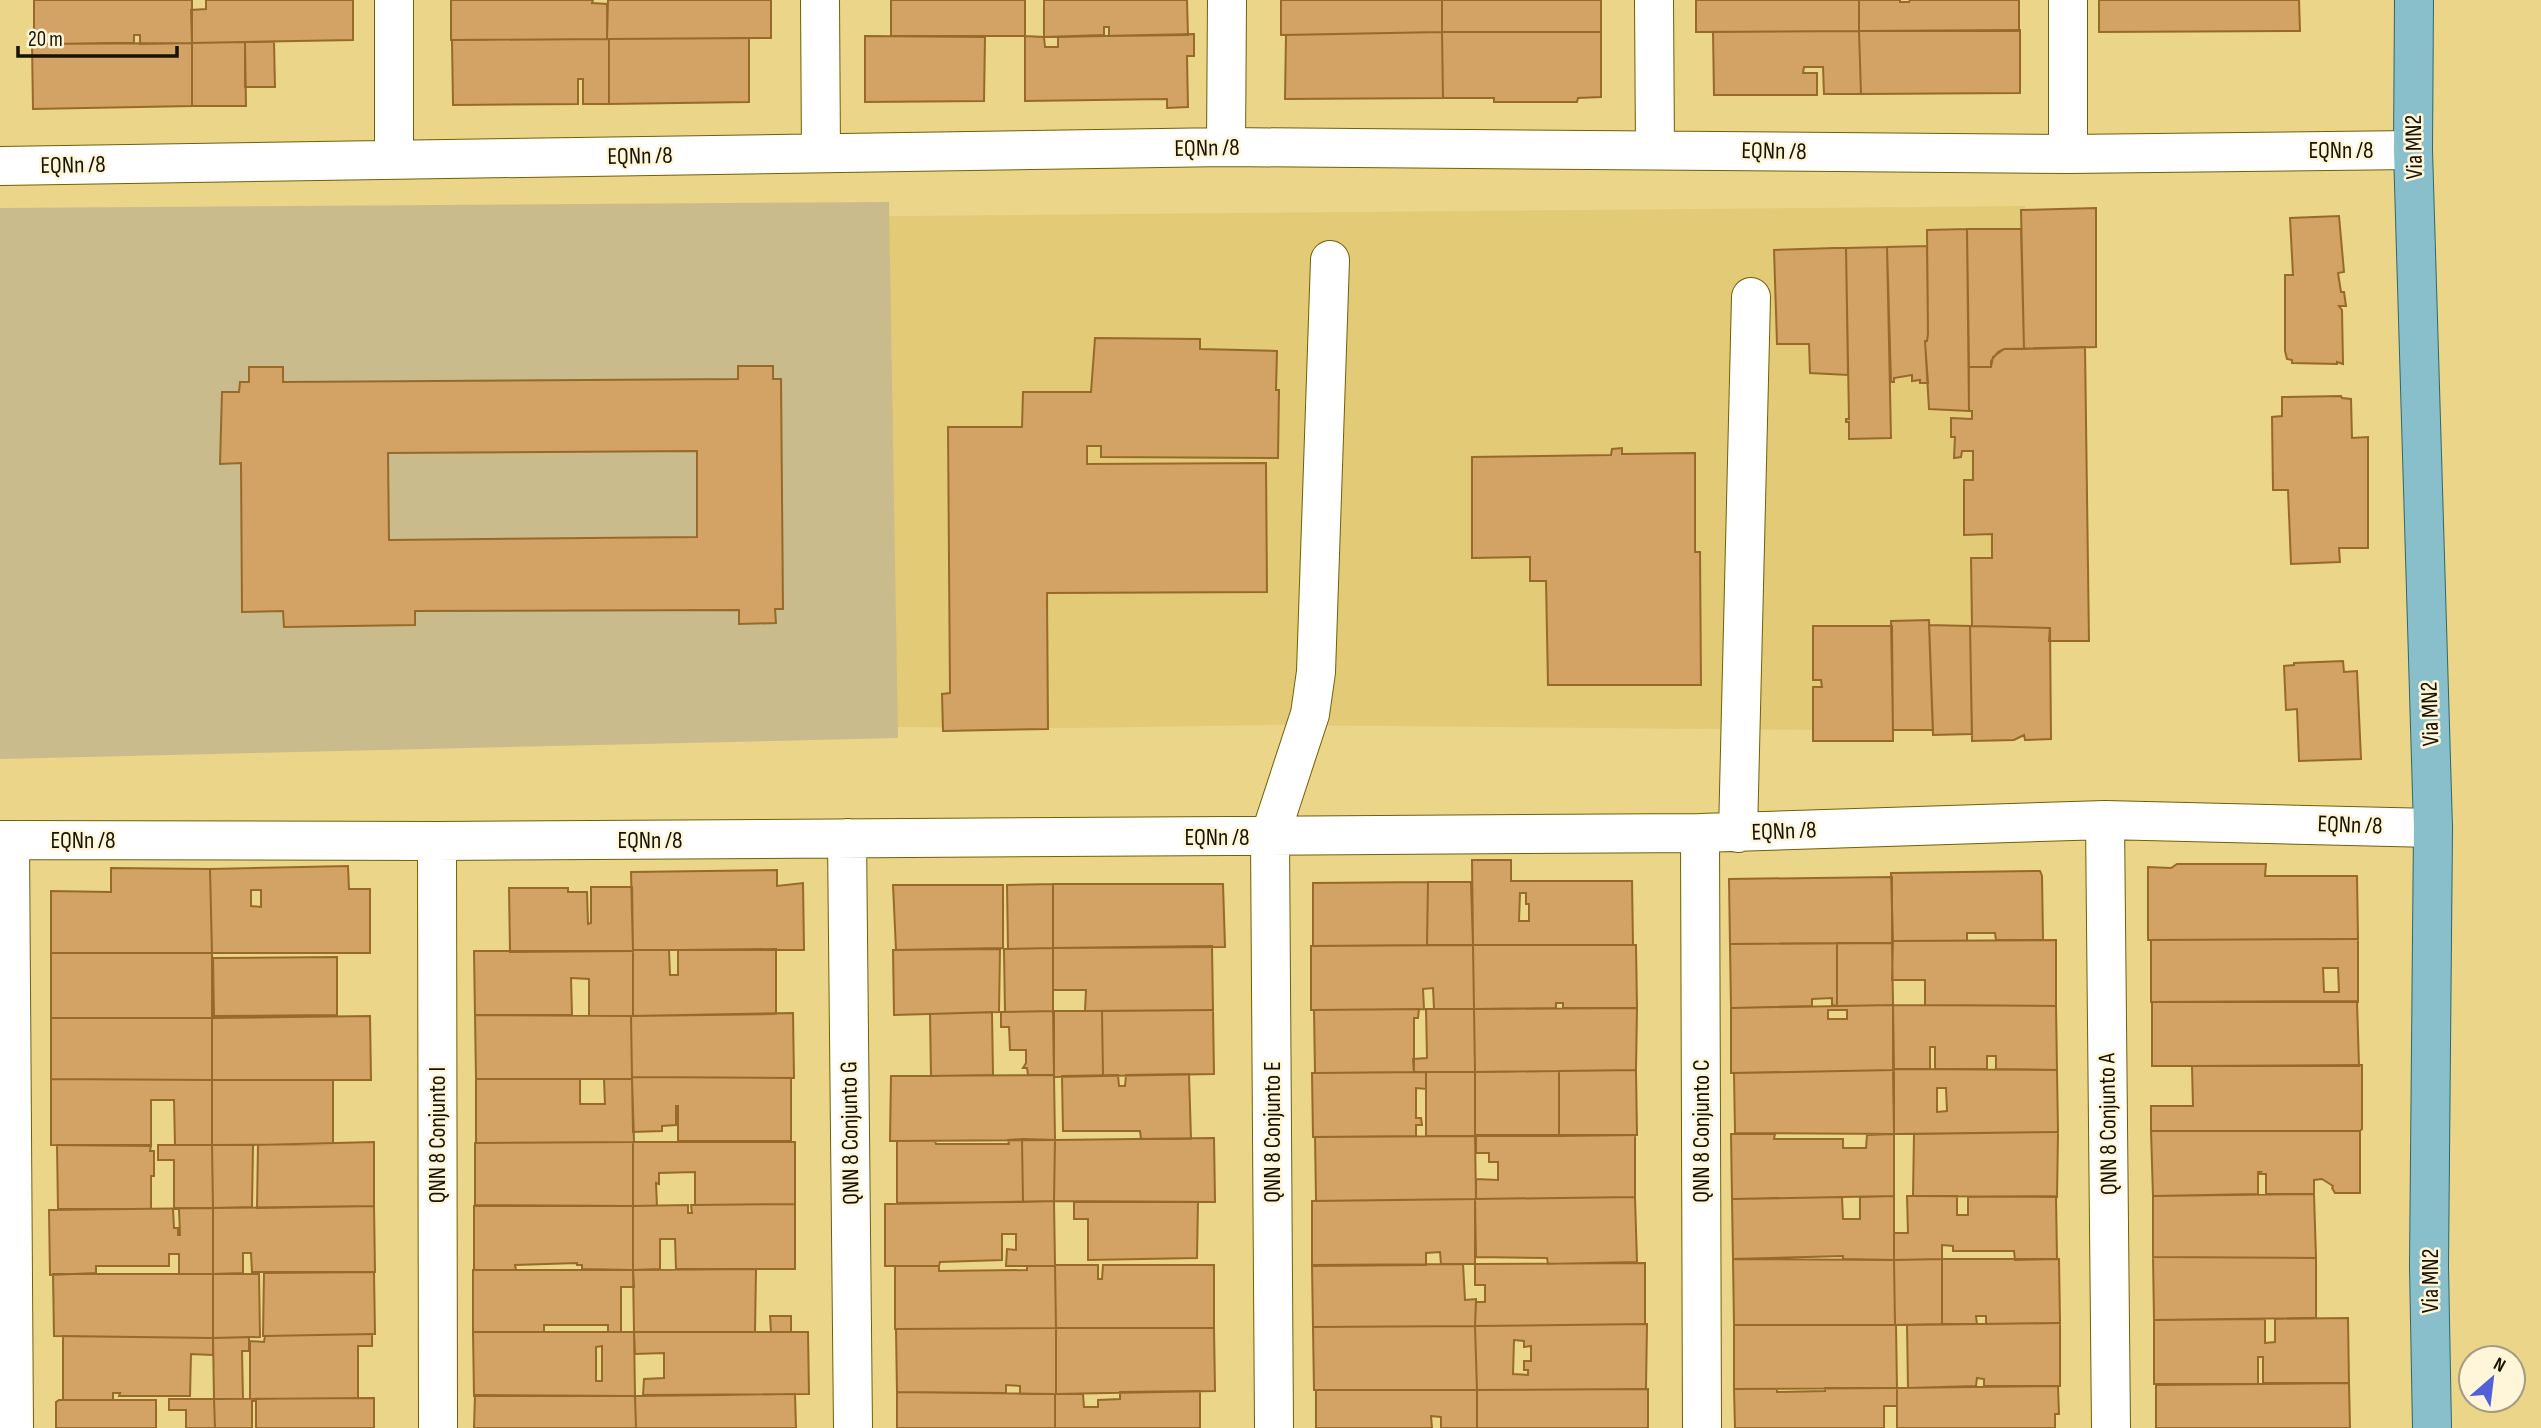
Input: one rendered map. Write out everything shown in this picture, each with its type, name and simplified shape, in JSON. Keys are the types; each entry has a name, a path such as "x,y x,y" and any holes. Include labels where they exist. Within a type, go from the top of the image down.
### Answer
{"main road":[{"name":"Via MN2","path":"2414,0 2413,150 2433,828 2429,1266 2432,1428"},
{"path":"2429,1266 2458,1428"}],"street":[{"path":"394,0 394,160"},
{"path":"820,0 821,153"},
{"path":"1226,147 1227,0"},
{"path":"1654,0 1655,150"},
{"path":"2068,0 2068,155"},
{"name":"EQNn /8","path":"0,166 1226,147 2068,155 2413,150"},
{"name":"QNN 8 Conjunto E","path":"1274,1428 1270,836 1310,714 1316,672 1330,260"},
{"path":"1738,833 1751,297"},
{"name":"EQNn /8","path":"5,840 437,841 1738,833 2105,820 2433,828"},
{"name":"QNN 8 Conjunto A","path":"2105,820 2111,1428"},
{"name":"QNN 8 Conjunto C","path":"1700,833 1702,1428"},
{"name":"QNN 8 Conjunto G","path":"847,838 853,1428"},
{"path":"5,840 14,1428"},
{"name":"QNN 8 Conjunto I","path":"437,841 438,1428"}],"shaded area":[{"path":"889,202 898,738 0,759 0,208"},
{"path":"2025,206 2035,732 1278,725 1070,728 0,722 0,224"}],"building":[{"path":"34,0 192,0 192,43 140,44 140,35 134,35 134,43 34,44"},
{"path":"206,0 353,0 353,40 192,43 191,10 206,9"},
{"path":"451,0 593,0 592,3 607,4 607,39 451,40"},
{"path":"608,0 771,0 771,38 607,39"},
{"path":"891,0 1025,0 1025,36 891,36"},
{"path":"1044,0 1187,0 1188,35 1109,36 1109,27 1104,27 1104,35 1044,37"},
{"path":"1281,0 1442,0 1442,32 1281,35"},
{"path":"1442,0 1601,0 1601,32 1442,32"},
{"path":"1696,0 1859,0 1859,31 1696,32"},
{"path":"1859,0 2019,0 2019,31 1859,31"},
{"path":"2099,0 2299,0 2300,31 2099,32"},
{"path":"2020,30 2020,93 1861,94 1859,31"},
{"path":"1859,31 1861,94 1824,94 1823,67 1804,67 1803,73 1817,73 1817,95 1714,95 1713,32"},
{"path":"1442,32 1443,98 1285,99 1286,35"},
{"path":"1442,32 1601,32 1601,97 1578,98 1577,102 1494,102 1494,98 1443,98"},
{"path":"1194,34 1194,56 1187,56 1188,107 1167,108 1167,99 1025,101 1025,36 1044,37 1045,47 1058,47 1058,37"},
{"path":"865,36 985,37 984,101 865,102"},
{"path":"749,38 749,102 609,104 609,39"},
{"path":"609,39 609,104 583,104 583,79 578,79 578,104 453,105 452,40"},
{"path":"245,42 274,42 275,87 245,87"},
{"path":"245,42 246,106 192,106 192,43"},
{"path":"192,43 192,106 33,109 32,44"},
{"path":"2096,208 2096,347 2024,349 2021,210"},
{"path":"2339,216 2344,272 2338,273 2346,306 2339,306 2342,310 2343,364 2292,363 2292,360 2287,359 2285,351 2285,275 2293,275 2290,218"},
{"path":"1967,229 2021,229 2024,349 2004,349 1998,352 1991,361 1991,367 1969,367"},
{"path":"1967,229 1969,411 1929,409 1925,341 1928,334 1927,230"},
{"path":"1927,246 1928,334 1925,341 1928,383 1912,381 1912,375 1894,378 1894,382 1891,382 1887,247"},
{"path":"1887,247 1891,438 1849,439 1849,422 1846,422 1846,419 1849,419 1846,248"},
{"path":"1846,248 1848,375 1810,373 1809,344 1777,344 1774,250"},
{"path":"1095,338 1200,339 1200,349 1277,351 1278,458 1101,457 1101,446 1087,446 1087,464 1266,463 1267,592 1047,593 1048,729 943,731 942,694 950,693 948,427 1022,427 1023,392 1091,392"},
{"path":"2085,347 2089,641 2049,641 2050,628 1972,626 1971,558 1992,558 1992,534 1964,535 1964,480 1973,480 1973,451 1962,451 1961,457 1954,458 1955,437 1951,437 1951,418 1972,419 1972,411 1969,411 1969,367 1991,367 1993,357 2004,349"},
{"path":"738,366 773,366 773,379 781,379 783,609 775,609 776,623 739,624 739,610 415,611 415,625 284,627 283,611 242,612 241,463 220,464 222,392 239,392 240,382 249,382 249,367 283,367 283,382 738,379","holes":["697,451 697,537 389,540 388,453"]},
{"path":"2341,396 2351,399 2352,438 2368,437 2368,548 2339,548 2340,562 2291,564 2288,490 2273,490 2272,417 2282,416 2282,397"},
{"path":"1622,448 1622,454 1695,453 1695,552 1700,552 1701,685 1548,685 1546,581 1530,581 1530,557 1472,558 1472,457 1611,455 1612,449"},
{"path":"1929,620 1933,730 1893,730 1891,621"},
{"path":"1929,625 1970,626 1972,734 1933,735"},
{"path":"1813,626 1892,626 1893,741 1813,741 1813,687 1822,687 1821,680 1813,680"},
{"path":"1970,626 2050,628 2051,739 2025,740 2024,735 2014,740 1972,741"},
{"path":"2343,661 2344,672 2357,671 2361,759 2299,761 2297,709 2286,710 2284,666 2294,663"},
{"path":"1472,860 1511,860 1511,881 1632,881 1633,945 1473,945","holes":["1520,893 1526,893 1529,921 1519,921"]},
{"path":"2177,864 2266,864 2265,876 2357,876 2358,939 2148,940 2148,867 2171,868"},
{"path":"348,866 349,889 370,889 370,953 212,953 210,869","holes":["251,890 261,890 261,907 251,906"]},
{"path":"111,868 210,869 212,953 51,953 51,891 111,892"},
{"path":"777,870 777,886 803,883 804,950 633,950 631,872"},
{"path":"2040,871 2043,940 1996,940 1995,933 1967,933 1967,941 1893,941 1891,873"},
{"path":"1892,877 1892,943 1730,944 1729,879"},
{"path":"1428,882 1471,882 1473,945 1427,945"},
{"path":"1428,882 1427,945 1313,946 1313,883"},
{"path":"1053,884 1223,884 1225,947 1053,948"},
{"path":"1053,884 1053,948 1008,949 1007,885"},
{"path":"893,885 1003,885 1003,948 896,950"},
{"path":"591,887 632,887 633,951 510,952 509,888 568,888 568,892 587,892 588,924 591,923"},
{"path":"2358,939 2358,1002 2151,1002 2151,940","holes":["2323,968 2338,968 2339,992 2324,992"]},
{"path":"2056,940 2056,1006 1925,1005 1925,980 1892,980 1893,941"},
{"path":"1837,943 1892,943 1893,1005 1837,1006"},
{"path":"1837,943 1837,1006 1832,1005 1832,998 1812,999 1812,1006 1731,1008 1730,944"},
{"path":"1473,945 1636,945 1637,1008 1563,1008 1563,1003 1556,1003 1556,1008 1474,1009"},
{"path":"1473,945 1474,1009 1434,1009 1433,988 1423,989 1424,1009 1311,1010 1311,946"},
{"path":"1212,946 1213,1010 1085,1011 1086,990 1053,990 1053,948"},
{"path":"1053,948 1053,1011 1005,1012 1004,949"},
{"path":"776,949 776,1014 633,1016 633,950 669,950 670,975 678,975 678,950"},
{"path":"1000,949 999,1012 894,1015 893,950"},
{"path":"474,951 633,951 633,1016 589,1016 589,979 571,978 572,1015 475,1015"},
{"path":"51,953 212,953 212,1018 51,1018"},
{"path":"337,957 337,1015 214,1016 213,958"},
{"path":"2357,1001 2359,1066 2152,1066 2152,1002"},
{"path":"1893,1005 1894,1070 1731,1073 1731,1008","holes":["1828,1010 1847,1010 1847,1019 1828,1019"]},
{"path":"1893,1005 2056,1006 2057,1070 1996,1069 1996,1056 1987,1056 1987,1069 1935,1069 1935,1047 1930,1047 1930,1069 1893,1069"},
{"path":"1637,1008 1636,1070 1475,1072 1474,1009"},
{"path":"1419,1009 1418,1018 1414,1018 1414,1072 1315,1073 1314,1010"},
{"path":"1426,1009 1474,1009 1475,1072 1414,1072 1413,1059 1427,1058"},
{"path":"1213,1010 1214,1074 1103,1076 1102,1011"},
{"path":"1053,1011 1054,1075 1028,1075 1027,1068 1023,1068 1026,1063 1026,1050 1010,1050 1009,1027 1001,1027 1001,1012"},
{"path":"1054,1011 1102,1011 1103,1076 1054,1077"},
{"path":"992,1012 993,1075 931,1076 930,1014"},
{"path":"793,1013 794,1078 632,1077 631,1016"},
{"path":"475,1015 631,1016 632,1079 476,1079"},
{"path":"370,1016 371,1080 212,1080 212,1018"},
{"path":"51,1018 212,1018 212,1080 51,1079"},
{"path":"2362,1065 2360,1131 2151,1131 2151,1106 2193,1106 2192,1066"},
{"path":"1893,1069 2057,1070 2058,1132 1894,1134","holes":["1937,1088 1946,1088 1947,1111 1937,1112"]},
{"path":"1636,1070 1637,1135 1559,1136 1559,1071"},
{"path":"1894,1070 1894,1134 1735,1133 1734,1073"},
{"path":"1559,1071 1559,1136 1475,1136 1475,1072"},
{"path":"1426,1072 1426,1089 1416,1088 1416,1118 1421,1118 1422,1125 1416,1125 1416,1136 1313,1137 1312,1073"},
{"path":"1426,1072 1475,1072 1475,1136 1426,1136"},
{"path":"1189,1074 1191,1139 1141,1139 1140,1131 1063,1131 1062,1076 1118,1075 1119,1086 1125,1086 1126,1075"},
{"path":"1054,1075 1055,1140 890,1141 891,1076"},
{"path":"632,1077 791,1078 791,1141 678,1141 678,1106 676,1125 662,1126 662,1131 633,1132"},
{"path":"51,1079 212,1080 212,1145 175,1145 174,1100 151,1100 151,1146 51,1145"},
{"path":"476,1079 580,1079 580,1104 605,1104 604,1079 632,1079 634,1142 476,1143"},
{"path":"212,1080 333,1080 333,1144 212,1145"},
{"path":"2151,1131 2360,1131 2360,1193 2335,1193 2333,1186 2322,1179 2314,1180 2314,1194 2266,1194 2266,1174 2258,1172 2258,1194 2153,1196"},
{"path":"2058,1132 2057,1197 1913,1196 1914,1134"},
{"path":"1731,1134 1775,1134 1774,1139 1843,1139 1843,1148 1866,1148 1867,1135 1894,1134 1894,1196 1732,1199"},
{"path":"1476,1135 1635,1135 1635,1197 1476,1199 1476,1179 1498,1180 1498,1162 1489,1162 1489,1153 1476,1153"},
{"path":"1475,1136 1476,1199 1316,1201 1315,1137"},
{"path":"1214,1138 1215,1202 1054,1201 1055,1140"},
{"path":"1022,1139 1023,1202 897,1203 897,1141 1009,1144 1008,1140"},
{"path":"1022,1139 1055,1140 1054,1201 1023,1202"},
{"path":"374,1142 374,1206 257,1208 258,1145"},
{"path":"633,1142 633,1206 475,1205 475,1143"},
{"path":"633,1142 795,1142 795,1204 695,1205 695,1172 659,1173 659,1184 656,1183 657,1206 633,1206"},
{"path":"57,1145 151,1145 150,1151 154,1151 154,1176 151,1176 151,1209 58,1209"},
{"path":"158,1145 212,1145 213,1208 174,1208 174,1160 158,1160"},
{"path":"212,1145 253,1145 252,1207 213,1208"},
{"path":"2314,1194 2316,1258 2153,1257 2153,1196"},
{"path":"1894,1196 1894,1260 1843,1259 1843,1256 1733,1259 1732,1199 1842,1197 1843,1219 1860,1219 1860,1197"},
{"path":"1907,1196 1957,1196 1957,1215 1968,1215 1968,1197 2056,1196 2057,1259 2015,1260 2014,1251 1953,1251 1953,1246 1942,1245 1942,1259 1894,1260 1894,1233 1908,1233"},
{"path":"1635,1197 1637,1262 1548,1264 1547,1258 1476,1257 1475,1199"},
{"path":"1475,1199 1475,1264 1441,1264 1440,1252 1426,1253 1426,1265 1312,1266 1312,1201"},
{"path":"1054,1201 1055,1266 1006,1266 1007,1249 1016,1250 1016,1234 1002,1234 1002,1260 940,1262 939,1266 885,1266 885,1204"},
{"path":"1074,1202 1198,1202 1197,1258 1088,1260 1088,1219 1074,1219"},
{"path":"795,1204 795,1269 676,1269 675,1239 660,1239 660,1269 633,1270 633,1206 688,1205 688,1213 692,1213 691,1205"},
{"path":"374,1206 375,1272 252,1272 251,1253 243,1253 243,1273 213,1274 213,1208"},
{"path":"474,1206 633,1206 633,1270 582,1269 582,1265 577,1263 515,1265 516,1270 474,1270"},
{"path":"213,1208 213,1274 179,1274 179,1254 169,1254 169,1266 96,1266 96,1273 50,1275 49,1210","holes":["173,1209 179,1209 180,1235 178,1228 174,1228"]},
{"path":"2153,1257 2316,1258 2316,1318 2154,1320"},
{"path":"1733,1259 1894,1260 1895,1325 1734,1325"},
{"path":"1942,1259 1942,1324 1895,1325 1894,1260"},
{"path":"1942,1259 2059,1259 2060,1323 1986,1324 1986,1316 1976,1316 1977,1324 1942,1324"},
{"path":"1645,1263 1645,1324 1475,1326 1476,1302 1485,1302 1485,1285 1475,1285 1475,1264"},
{"path":"1463,1264 1465,1300 1476,1299 1475,1326 1313,1327 1312,1265"},
{"path":"1055,1265 1098,1265 1098,1279 1102,1279 1103,1265 1214,1265 1214,1328 1056,1328"},
{"path":"895,1266 939,1266 939,1271 1027,1270 1027,1266 1055,1266 1056,1328 895,1329"},
{"path":"756,1269 755,1332 634,1332 633,1270"},
{"path":"473,1270 633,1270 634,1287 621,1287 621,1332 608,1332 608,1325 544,1325 544,1332 473,1332"},
{"path":"374,1272 375,1334 263,1336 264,1273"},
{"path":"53,1274 213,1274 213,1338 54,1336"},
{"path":"213,1274 259,1274 260,1337 213,1338"},
{"path":"770,1316 791,1316 791,1332 771,1332"},
{"path":"2348,1318 2349,1383 2263,1383 2263,1357 2258,1357 2258,1384 2154,1384 2154,1320 2265,1319 2265,1343 2275,1342 2275,1319"},
{"path":"2060,1323 2060,1386 1984,1386 1984,1379 1977,1378 1976,1386 1908,1388 1907,1325"},
{"path":"1647,1324 1646,1389 1477,1390 1475,1326","holes":["1514,1340 1524,1341 1524,1347 1531,1346 1531,1361 1524,1361 1524,1370 1528,1370 1528,1375 1513,1374"]},
{"path":"1734,1325 1896,1325 1897,1388 1734,1389"},
{"path":"1475,1326 1477,1390 1314,1390 1313,1327"},
{"path":"1056,1328 1056,1394 1020,1394 1020,1386 1006,1385 1006,1393 897,1392 896,1329"},
{"path":"1056,1328 1214,1328 1215,1391 1056,1394"},
{"path":"473,1332 634,1332 635,1396 474,1396","holes":["602,1346 602,1381 596,1381 596,1347"]},
{"path":"634,1332 808,1332 809,1394 643,1395 644,1379 664,1378 664,1353 635,1354"},
{"path":"372,1334 372,1346 358,1346 358,1398 250,1399 250,1341 264,1342 265,1336"},
{"path":"63,1336 213,1338 213,1355 191,1354 190,1396 119,1396 120,1393 113,1393 113,1400 63,1400"},
{"path":"249,1337 249,1351 242,1351 243,1399 214,1399 213,1338"},
{"path":"2349,1383 2350,1428 2156,1428 2156,1385"},
{"path":"2058,1386 2059,1414 2055,1414 2055,1428 1897,1428 1897,1388"},
{"path":"1825,1388 1897,1388 1897,1406 1884,1406 1884,1428 1735,1428 1734,1389 1777,1389 1777,1392 1825,1391"},
{"path":"1648,1389 1648,1428 1477,1428 1477,1390"},
{"path":"1316,1390 1477,1390 1477,1428 1441,1428 1441,1417 1431,1416 1432,1428 1316,1428"},
{"path":"1200,1391 1200,1428 1055,1428 1055,1394 1083,1394 1084,1407 1098,1407 1098,1400 1120,1399 1120,1392"},
{"path":"897,1392 1055,1394 1055,1428 897,1428"},
{"path":"795,1394 796,1428 636,1428 635,1396"},
{"path":"475,1395 635,1396 636,1428 474,1428"},
{"path":"374,1398 374,1428 256,1428 256,1401 252,1401 252,1428 215,1428 214,1399"},
{"path":"169,1399 214,1399 215,1428 186,1428 186,1410 169,1410"},
{"path":"156,1400 156,1428 56,1428 56,1402"}]}
